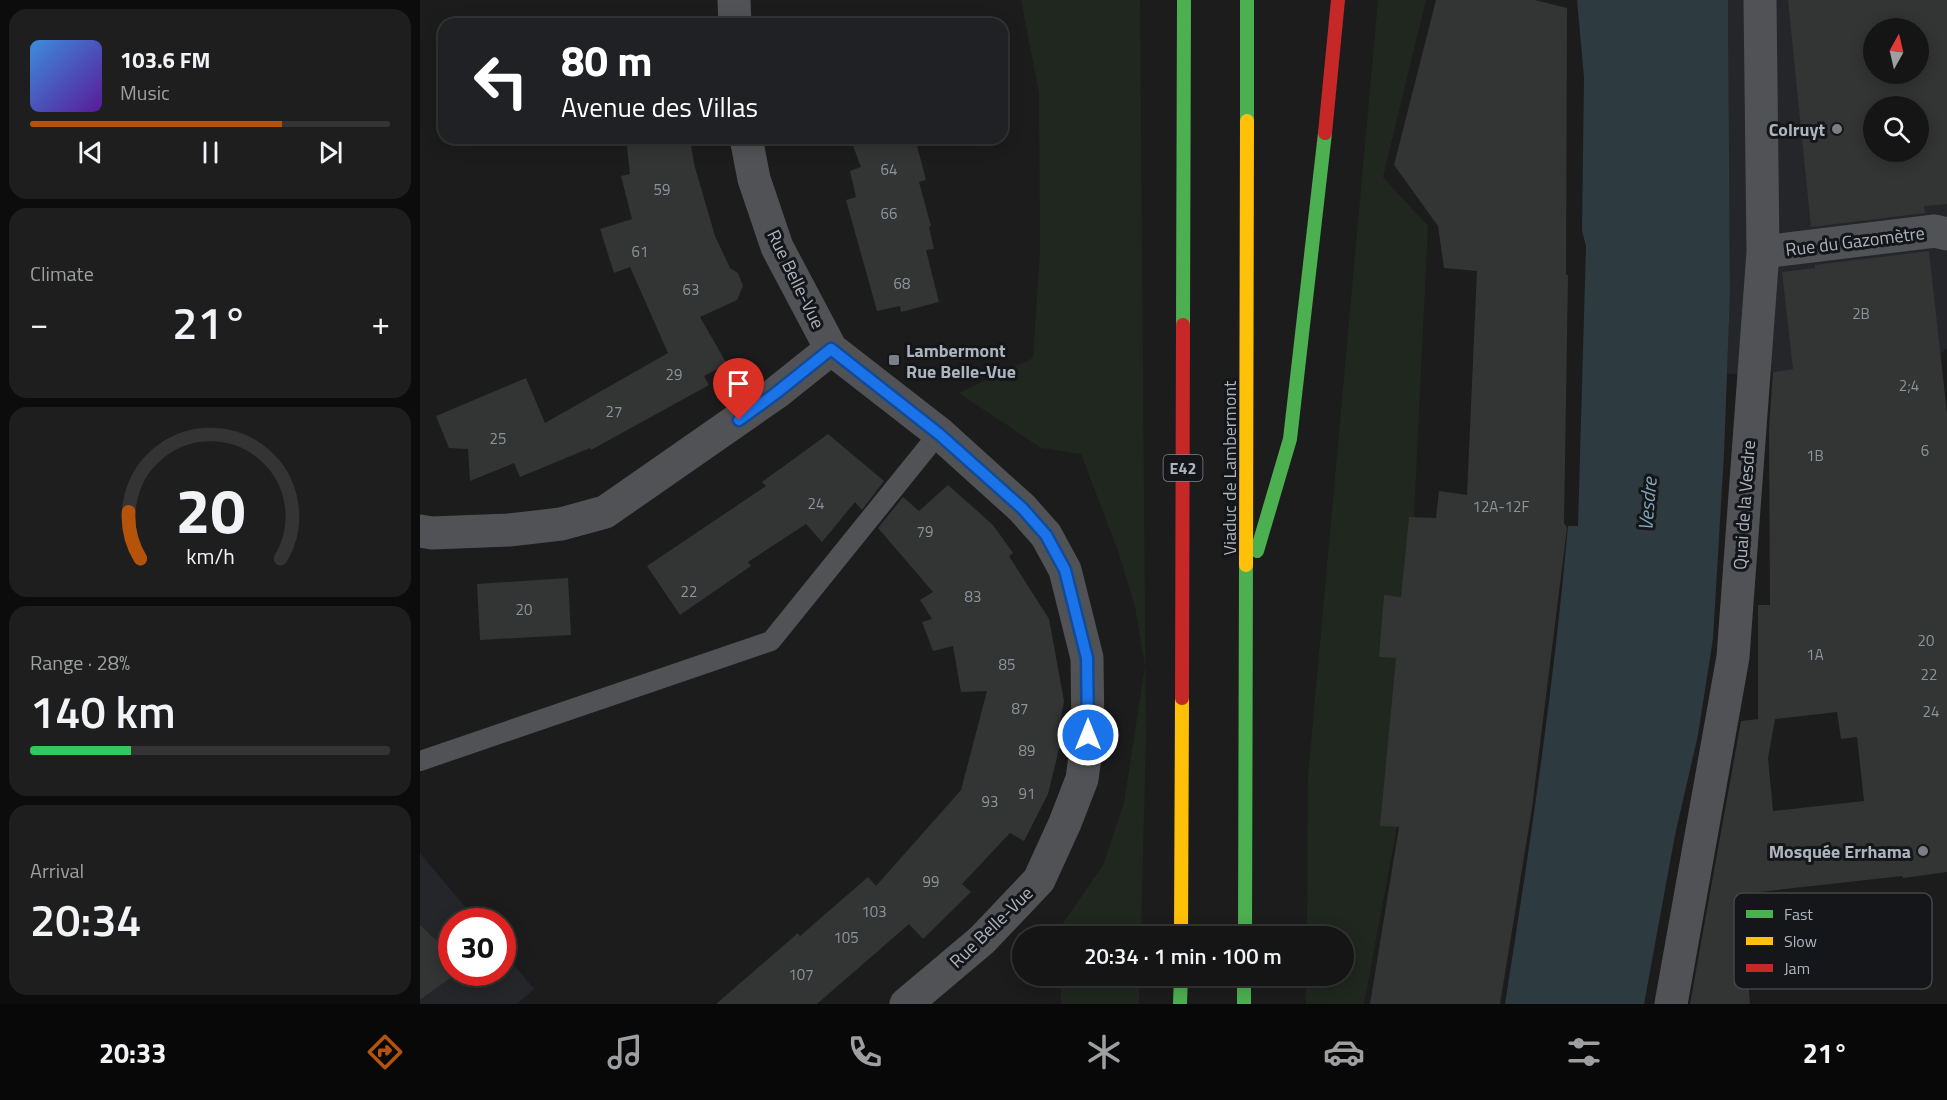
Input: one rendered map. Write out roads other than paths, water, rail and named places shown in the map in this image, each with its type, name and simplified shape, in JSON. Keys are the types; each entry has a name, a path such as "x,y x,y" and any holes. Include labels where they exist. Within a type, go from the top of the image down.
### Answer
{"highway":[{"name":"E42","path":"1181,926 1184,0"},
{"name":"Viaduc de Lambermont","path":"1245,926 1247,0"},
{"path":"1246,588 1290,439 1325,137 1338,0"},
{"path":"1180,1004 1181,986"},
{"path":"1244,986 1244,1004"}],"street":[{"path":"734,0 735,18"},
{"name":"Quai de la Vesdre","path":"1671,1004 1733,657 1763,252 1760,0"},
{"name":"Rue Belle-Vue","path":"747,144 754,179 777,247 831,349 939,434 1022,508 1046,535 1065,570 1087,658 1088,735 1082,779 1039,880 982,940 906,1004"},
{"name":"Rue du Gazomètre","path":"1763,252 1935,231 1947,234"},
{"path":"420,531 432,533 508,530 561,524 605,512 776,393 831,349"}],"lane":[{"path":"420,761 771,641 939,434"}],"water":[{"name":"Vesdre","path":"1577,0 1728,0 1730,294 1724,454 1713,639 1698,735 1675,835 1644,1004 1505,1004 1549,706 1568,526 1578,526 1586,246 1582,231 1584,77"}],"place":[{"name":"Colruyt","path":"1837,129"},
{"name":"Lambermont Rue Belle-Vue","path":"894,360"},
{"name":"Mosquée Errhama","path":"1923,851"}]}
